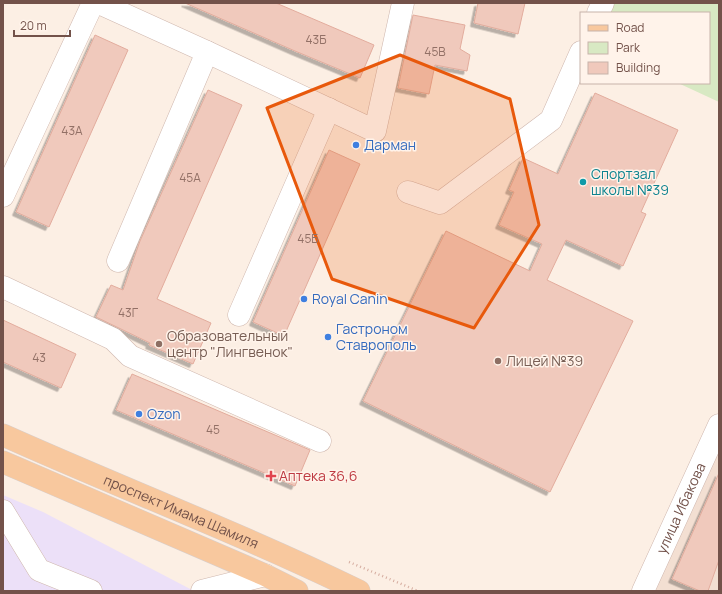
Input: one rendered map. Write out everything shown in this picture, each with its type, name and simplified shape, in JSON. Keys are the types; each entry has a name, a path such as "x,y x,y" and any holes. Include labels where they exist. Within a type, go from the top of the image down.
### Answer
{"main road":[{"name":"проспект Имама Шамиля","path":"3,435 314,569 359,591"},
{"name":"проспект Имама Шамиля","path":"3,462 261,583 297,591"},
{"path":"261,583 274,552"}],"street":[{"path":"3,196 93,3"},
{"path":"98,3 207,52 375,131 402,3"},
{"path":"118,261 207,52"},
{"path":"408,192 440,203 551,120 580,54"},
{"path":"239,315 329,109"},
{"path":"3,287 113,339 130,356 320,442"},
{"name":"улица Ибакова","path":"643,591 719,425"},
{"path":"3,511 39,570 91,591"},
{"path":"202,591 261,583"}],"path":[{"path":"346,561 418,591"}],"highlighted area":[{"path":"400,55 510,99 539,225 474,328 332,279 267,108"}],"shaded area":[{"path":"719,451 719,591 659,591 654,589"},
{"path":"3,495 43,512 194,591 3,591"}],"green space":[{"path":"598,3 719,3 719,102 680,84 710,84 710,12 594,12"}],"building":[{"path":"185,3 276,3 374,45 360,78"},
{"path":"478,3 525,3 518,34 474,23"},
{"path":"413,15 465,25 460,49 470,55 467,71 435,65 429,94 398,88"},
{"path":"95,35 128,50 49,227 16,212"},
{"path":"208,90 242,105 157,299 211,323 193,364 149,345 150,343 96,317 111,285 123,290 140,241"},
{"name":"Лицей №39","path":"595,93 678,130 641,212 646,214 623,266 566,240 547,280 633,321 550,492 363,401 446,231 530,271 542,244 499,225 514,192 509,190 523,158 558,174"},
{"path":"329,150 360,164 284,336 253,322"},
{"path":"3,320 76,354 61,388 3,362"},
{"path":"132,374 310,450 295,486 116,410"},
{"path":"719,473 719,560 708,591 700,591 672,579"}],"place":[{"name":"Дарман","path":"356,145"},
{"name":"Спортзал школы №39","path":"583,182"},
{"name":"Royal Canin","path":"304,299"},
{"name":"Гастроном Ставрополь","path":"328,337"},
{"name":"Образовательный центр \"Лингвенок\"","path":"159,344"},
{"name":"Лицей №39","path":"498,361"},
{"name":"Ozon","path":"139,414"},
{"name":"Аптека 36,6","path":"271,476"}]}
